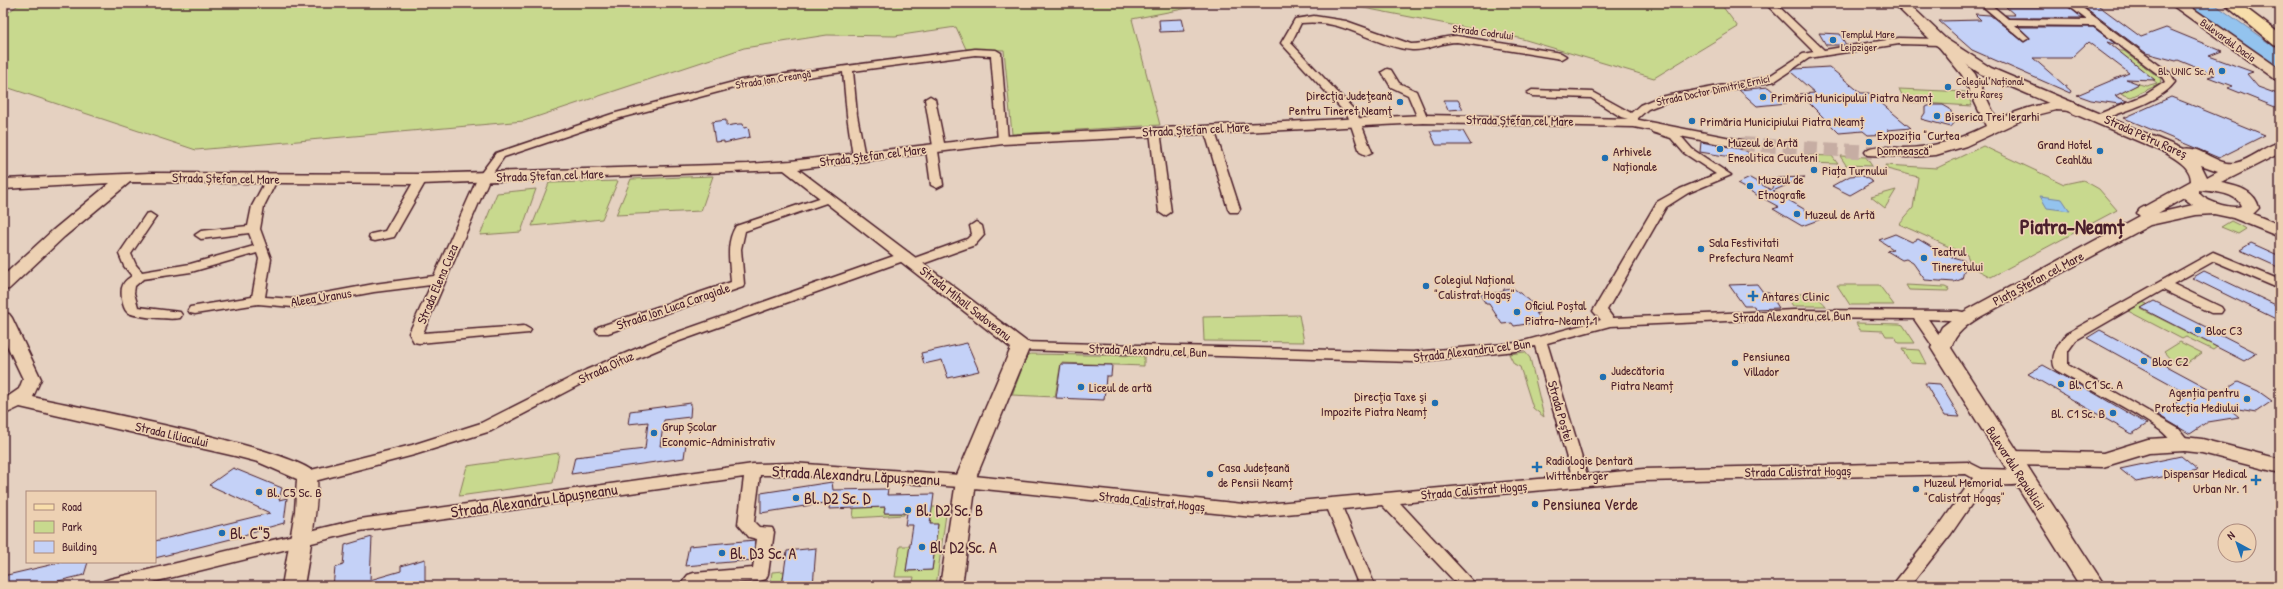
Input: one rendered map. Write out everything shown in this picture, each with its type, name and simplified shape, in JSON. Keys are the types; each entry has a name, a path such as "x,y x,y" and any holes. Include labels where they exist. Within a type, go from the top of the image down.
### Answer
{"main road":[{"path":"1900,3 1941,42 1982,69 2033,91 2046,104"},
{"name":"Bulevardul Dacia","path":"2176,3 2280,76"},
{"path":"2230,3 2280,42"},
{"name":"Strada Petru Rareș","path":"2046,104 2077,105 2188,153 2212,186"},
{"name":"Strada Petru Rareș","path":"2046,104 2073,107 2172,150 2193,166 2199,176 2212,186"},
{"name":"Piața Ștefan cel Mare","path":"2146,220 2145,214 2212,186 2238,168 2280,147"},
{"path":"2188,153 2216,166 2238,168"},
{"name":"Piața Ștefan cel Mare","path":"2212,186 2240,187 2248,178 2280,159"},
{"path":"2280,218 2243,209 2216,209 2192,197 2212,186 2243,209 2280,232"},
{"name":"Piața Ștefan cel Mare","path":"1941,348 1945,336 1968,317 2146,220 2156,220 2194,208 2216,209"},
{"name":"Bulevardul Republicii","path":"1941,348 2016,468 2093,586"}],"street":[{"path":"1770,3 1822,54"},
{"path":"1984,3 2024,38"},
{"path":"2070,3 2166,76 2170,82 2167,87 2103,116"},
{"name":"Strada Codrului","path":"1357,121 1353,114 1286,43 1298,21 1317,19 1349,24 1411,47 1420,47 1443,39 1457,39 1561,56"},
{"path":"2006,22 2097,23"},
{"name":"Strada Doctor Dimitrie Ernici","path":"1636,121 1644,107 1663,99 1771,79 1798,60 1822,54 1899,41 1941,42"},
{"path":"1941,42 1968,74 1994,128"},
{"name":"Strada Ion Creangă","path":"484,177 496,158 500,155 616,116 741,83 966,52 996,53 1003,140"},
{"path":"848,68 852,115 860,157"},
{"path":"1387,72 1395,85 1412,94 1423,119"},
{"path":"1532,93 1593,95 1636,121 1675,136 1688,151 1725,175 1687,189 1673,196 1661,205 1600,311 1610,322"},
{"path":"930,99 937,185"},
{"path":"1872,152 1916,152 1937,150 1952,146 2046,104 2073,107"},
{"name":"Strada Ștefan cel Mare","path":"3,184 126,178 421,179 791,165 1003,140 1357,121 1423,119 1636,121 1741,144"},
{"path":"1357,121 1366,152"},
{"path":"1209,129 1234,209"},
{"path":"1155,132 1165,212"},
{"name":"Strada Mihail Sadoveanu","path":"791,165 791,170 1021,346 965,482 951,586"},
{"name":"Strada Elena Cuza","path":"484,177 437,280 416,333 419,339 524,330"},
{"path":"3,285 58,234 126,178"},
{"path":"258,300 265,259 254,229 258,206 272,178"},
{"path":"375,237 390,234 421,179"},
{"name":"Strada Ion Luca Caragiale","path":"603,330 738,284 736,252 737,235 740,229 746,225 828,199"},
{"path":"139,276 130,266 125,254 150,218"},
{"name":"Strada Oituz","path":"307,477 414,450 486,426 591,373 654,346 909,260 971,242 978,235 976,226"},
{"path":"200,235 254,229"},
{"path":"175,315 137,311 132,309 128,293 129,285 139,276 191,268 261,248"},
{"path":"2184,444 2165,426 2061,367 2061,351 2071,337 2213,256 2280,285"},
{"path":"182,281 191,268"},
{"name":"Aleea Uranus","path":"196,310 258,300 293,302 374,288 437,280"},
{"path":"2164,285 2216,310"},
{"name":"Strada Alexandru cel Bun","path":"1021,346 1413,357 1516,347 1610,322 1794,314 1958,315 1968,317"},
{"path":"1918,315 1941,348"},
{"name":"Strada Liliacului","path":"3,318 32,379 31,388 10,404"},
{"name":"Strada Poștei","path":"1539,342 1543,348 1581,480"},
{"name":"Strada Liliacului","path":"10,404 243,450 299,470 307,477"},
{"path":"1900,586 1949,524 1983,476 2016,468 2103,460 2148,446 2184,444 2202,446 2280,466"},
{"name":"Strada Alexandru Lăpușneanu","path":"110,586 300,538 360,525 753,470 792,468 965,482"},
{"name":"Strada Calistrat Hogaș","path":"965,482 1253,511 1643,475 1968,468 1983,476"},
{"path":"687,586 694,580 760,574 766,532 755,533 746,524 753,470"},
{"path":"293,586 307,477"},
{"path":"1385,498 1470,586"},
{"path":"1333,504 1367,586"}],"green space":[{"path":"21,3 1214,3 1132,19 1160,125 1012,134 1004,50 966,49 956,27 895,36 827,35 744,48 524,121 196,150 3,86 3,16"},
{"path":"1338,3 1720,3 1738,27 1654,78 1519,38"},
{"path":"2116,51 2124,51 2161,79 2160,84 2131,97 2119,93 2139,84 2146,86 2157,83"},
{"path":"1899,89 1967,92 1972,106 1906,102"},
{"path":"1983,146 2064,184 2083,180 2099,189 2117,210 1991,277 1972,267 1967,255 1899,224 1913,208 1918,177 1887,169 1885,165 1937,168"},
{"path":"1804,155 1832,156 1838,164 1809,163"},
{"path":"1840,156 1866,157 1872,166 1846,165"},
{"path":"713,176 701,211 616,215 631,179"},
{"path":"618,181 602,219 532,226 549,183"},
{"path":"536,189 521,232 480,235 497,193"},
{"path":"1896,190 1885,208 1871,197"},
{"path":"2231,221 2246,229 2238,234 2221,227"},
{"path":"1837,285 1879,285 1894,305 1850,305"},
{"path":"1906,285 1945,287 1949,289 1948,291 1909,290"},
{"path":"1791,294 1806,294 1814,296 1826,306 1793,306 1789,300"},
{"path":"2142,302 2147,304 2141,309 2217,347 2213,350 2186,337 2182,339 2128,311"},
{"path":"1299,315 1304,342 1204,341 1203,317"},
{"path":"1856,323 1903,325 1915,343 1899,343 1894,336 1886,336 1883,331 1860,330"},
{"path":"2180,342 2202,353 2186,364 2171,360 2164,352"},
{"path":"1902,349 1920,350 1927,364 1910,363"},
{"path":"1525,352 1530,358 1544,417 1533,408 1520,367 1514,364 1509,354"},
{"path":"1027,355 1144,356 1144,366 1061,363 1055,397 1012,395"},
{"path":"559,453 553,483 459,496 467,466"},
{"path":"885,507 885,513 904,513 904,515 853,518 854,508"},
{"path":"932,507 947,507 936,586 912,586 914,577 895,577 900,546 910,546 906,571 932,570 938,525 930,524"},
{"path":"784,571 782,586 770,586 772,572"}],"water":[{"path":"2187,3 2213,3 2280,51 2280,69"},
{"path":"2040,196 2062,199 2070,211 2047,208"}],"building":[{"path":"2039,3 2064,3 2083,18 2009,18 2005,15 2015,15 2006,7 2043,7"},
{"path":"2079,3 2095,3 2141,37 2166,28 2222,51 2209,56 2253,72 2247,74 2258,87 2280,95 2280,109 2228,88 2232,86 2208,77 2215,75 2178,60 2176,61 2146,53"},
{"path":"1975,14 1990,15 2024,42 2030,38 2019,27 2093,27 2117,45 2107,42 2155,80 2126,79 2139,84 2115,96 2127,101 2119,104 2091,100 2077,95 2129,73 2088,42 2071,58 2033,58 2071,91 2070,93 1972,50 1939,21 1981,20"},
{"path":"1182,19 1185,31 1160,32 1159,20"},
{"name":"Templul Mare Leipziger","path":"1819,33 1840,34 1846,45 1826,45"},
{"path":"1829,67 1861,93 1869,93 1911,128 1887,130 1891,134 1868,135 1863,131 1839,133 1800,94 1815,93 1791,72 1795,69"},
{"name":"Primăria Municipului Piatra Neamț","path":"1768,87 1787,103 1757,106 1739,90"},
{"path":"2171,97 2265,135 2219,158 2124,118"},
{"path":"1443,100 1458,100 1463,109 1448,110"},
{"name":"Biserica Trei Ierarhi","path":"1932,105 1943,105 1950,109 1955,122 1951,127 1921,119 1925,113 1925,107"},
{"path":"726,120 726,126 743,124 744,128 748,127 750,137 724,143 724,141 715,142 712,122"},
{"path":"1430,131 1463,131 1471,145 1436,145"},
{"name":"Muzeul de Artă Eneolitica Cucuteni","path":"1701,142 1741,149 1752,154 1737,158 1700,152"},
{"path":"1861,175 1873,182 1850,195 1832,186 1850,176"},
{"path":"1805,177 1773,191 1821,219 1802,226 1773,209 1779,207 1737,184 1750,178 1771,190 1777,178"},
{"name":"Teatrul Tineretului","path":"1895,234 1912,242 1918,239 1945,255 1966,262 1962,279 1954,282 1925,280 1913,263 1906,259 1902,260 1887,251 1893,249 1879,240"},
{"path":"2251,243 2280,256 2280,268 2240,250"},
{"path":"2204,271 2280,307 2280,321 2192,278"},
{"name":"Antares Clinic","path":"1757,284 1763,292 1769,292 1779,308 1755,309 1754,306 1744,306 1729,285"},
{"path":"1513,288 1529,300 1539,313 1536,313 1541,319 1531,320 1533,323 1514,326 1512,323 1502,324 1489,304 1486,304 1480,295 1503,292 1504,289"},
{"name":"Bloc C3","path":"2154,301 2257,353 2244,361 2141,308"},
{"path":"2100,330 2219,394 2238,382 2258,391 2272,401 2256,412 2227,407 2239,417 2208,422 2190,434 2158,415 2189,394 2087,338"},
{"path":"967,343 979,371 948,378 942,360 924,364 921,353"},
{"name":"Liceul de artă","path":"1061,364 1112,365 1111,376 1106,376 1104,400 1056,398"},
{"path":"2043,365 2147,424 2132,434 2028,374"},
{"path":"1925,383 1940,384 1960,417 1944,416"},
{"name":"Grup Școlar Economic-Administrativ","path":"691,403 690,417 664,420 660,446 686,443 684,458 571,474 575,457 645,449 648,422 628,424 630,411"},
{"path":"2181,456 2198,470 2136,482 2120,469"},
{"path":"233,468 282,488 279,500 287,498 284,523 252,532 251,534 156,558 156,541 270,513 209,485"},
{"path":"832,482 833,490 888,489 887,495 934,494 930,524 938,524 932,570 906,571 913,525 905,525 907,513 884,513 885,507 829,509 830,502 761,513 761,493"},
{"path":"372,537 370,580 401,571 401,566 425,559 425,582 417,586 333,586 335,568 343,565 345,545"},
{"name":"Bl. D3 Sc. A","path":"755,540 753,560 685,566 689,546"},
{"path":"816,548 813,586 782,586 787,551"},
{"path":"59,563 88,563 84,575 37,586 3,586 3,576"}],"tunnel":[{"path":"1741,144 1872,152"}],"place":[{"name":"Templul Mare Leipziger","path":"1833,40"},
{"name":"Bl. UNIC Sc. A","path":"2222,71"},
{"name":"Colegiul Național Petru Rareș","path":"1948,87"},
{"name":"Primăria Municipului Piatra Neamț","path":"1763,97"},
{"name":"Direcţia Judeţeană Pentru Tineret Neamţ","path":"1400,102"},
{"name":"Biserica Trei Ierarhi","path":"1937,116"},
{"name":"Primăria Municipiului Piatra Neamț","path":"1692,121"},
{"name":"Expoziția \"Curtea Domnească\"","path":"1869,142"},
{"name":"Muzeul de Artă Eneolitica Cucuteni","path":"1720,149"},
{"name":"Grand Hotel Ceahlău","path":"2100,151"},
{"name":"Arhivele Naționale","path":"1605,158"},
{"name":"Piața Turnului","path":"1814,170"},
{"name":"Muzeul de Etnografie","path":"1750,186"},
{"name":"Muzeul de Artă","path":"1797,214"},
{"name":"Sala Festivitati Prefectura Neamt","path":"1701,249"},
{"name":"Teatrul Tineretului","path":"1924,258"},
{"name":"Colegiul Național \"Calistrat Hogaș\"","path":"1426,286"},
{"name":"Antares Clinic","path":"1753,296"},
{"name":"Oficiul Poștal Piatra-Neamț 1","path":"1517,312"},
{"name":"Bloc C3","path":"2198,330"},
{"name":"Bloc C2","path":"2144,361"},
{"name":"Pensiunea Villador","path":"1735,363"},
{"name":"Judecătoria Piatra Neamț","path":"1603,377"},
{"name":"Bl. C1 Sc. A","path":"2061,384"},
{"name":"Liceul de artă","path":"1081,387"},
{"name":"Agenția pentru Protecția Mediului","path":"2247,399"},
{"name":"Direcţia Taxe şi Impozite Piatra Neamț","path":"1435,403"},
{"name":"Bl. C1 Sc. B","path":"2113,413"},
{"name":"Grup Școlar Economic-Administrativ","path":"654,433"},
{"name":"Radiologie Dentară Wittenberger","path":"1537,467"},
{"name":"Casa Județeană de Pensii Neamț","path":"1210,474"},
{"name":"Dispensar Medical Urban Nr. 1","path":"2256,480"},
{"name":"Muzeul Memorial \"Calistrat Hogaș\"","path":"1916,489"},
{"name":"Bl. C5 Sc. B","path":"259,492"},
{"name":"Bl. D2 Sc. D","path":"796,498"},
{"name":"Pensiunea Verde","path":"1535,504"},
{"name":"Bl. D2 Sc. B","path":"908,510"},
{"name":"Bl. C\"5","path":"222,533"},
{"name":"Bl. D2 Sc. A","path":"922,547"},
{"name":"Bl. D3 Sc. A","path":"722,553"}],"district":[{"name":"Piatra-Neamț","path":"2072,226"}]}
